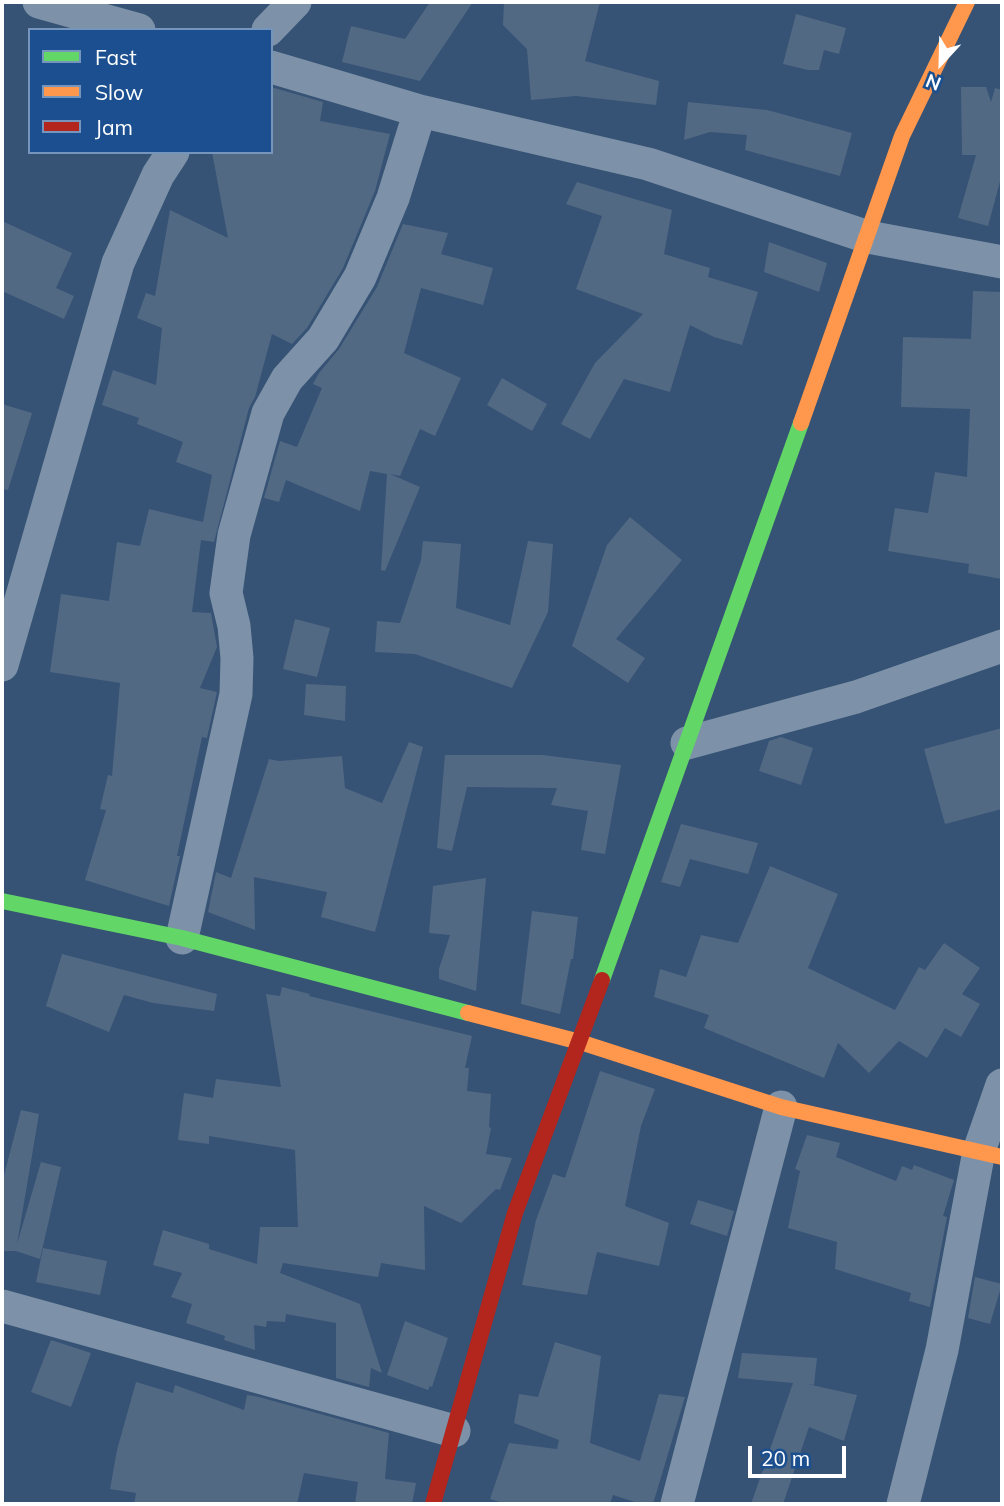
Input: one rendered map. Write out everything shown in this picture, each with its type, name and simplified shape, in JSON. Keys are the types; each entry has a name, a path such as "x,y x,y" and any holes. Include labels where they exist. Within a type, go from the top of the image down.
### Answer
{"street":[{"path":"39,2 132,28"},
{"path":"270,28 295,2"},
{"path":"433,1504 515,1213 580,1042 902,136 967,2"},
{"path":"273,68 420,111 648,164 868,237 1002,262"},
{"path":"182,938 236,694 234,626 226,593 233,535 247,483 268,413 287,379 323,339 360,277 393,198 420,111"},
{"path":"2,665 118,263 158,175 172,154"},
{"path":"687,743 856,697 1002,646"},
{"path":"2,901 182,938 580,1042 781,1108 990,1154"},
{"path":"903,1504 990,1154 1002,1085"},
{"path":"677,1504 781,1108"},
{"path":"2,1306 454,1431"}],"building":[{"path":"430,2 473,2 420,81 342,62 351,26 405,39"},
{"path":"504,2 600,2 585,61 659,81 656,105 576,96 531,100 527,49 503,25"},
{"path":"796,14 846,28 839,54 824,50 819,70 783,64"},
{"path":"961,87 986,87 991,102 995,88 1002,90 1002,174 988,226 958,218 976,155 962,155"},
{"path":"273,88 323,102 320,121 390,134 375,191 343,268 307,328 292,344 272,334 255,397 249,408 214,542 201,540 192,612 211,613 217,647 200,688 217,692 207,738 202,737 169,906 85,880 106,810 100,809 108,775 112,776 120,683 50,672 61,594 109,601 117,542 140,546 149,509 203,522 212,475 176,462 183,442 137,424 139,418 102,405 113,370 156,385 162,328 137,318 146,293 155,296 170,210 228,238 212,154 273,154"},
{"path":"688,102 767,110 852,133 840,176 745,150 747,135 710,132 684,140"},
{"path":"577,182 672,210 664,254 710,268 708,277 758,292 742,345 714,337 690,325 670,392 624,379 590,439 561,424 595,363 643,314 576,289 602,216 566,204"},
{"path":"2,221 72,253 56,288 74,296 64,319 2,291"},
{"path":"403,224 448,233 441,254 493,268 483,305 421,288 404,353 461,378 435,436 420,429 400,476 390,474 420,487 385,571 381,570 387,474 370,471 360,511 286,480 279,502 264,498 280,441 297,447 322,388 313,384 339,349 377,287"},
{"path":"769,242 827,263 819,292 764,272"},
{"path":"973,291 1002,292 1002,579 968,573 969,564 888,551 895,508 928,513 935,472 967,477 970,409 901,407 903,337 971,339"},
{"path":"502,378 547,404 532,431 487,405"},
{"path":"2,404 32,413 8,490 2,489"},
{"path":"630,517 682,560 616,639 645,658 628,683 572,646 607,545"},
{"path":"423,541 461,544 456,608 510,625 528,541 553,544 548,612 512,688 415,654 375,652 377,621 400,623 421,560"},
{"path":"295,619 330,628 317,677 283,669"},
{"path":"306,684 346,686 345,721 304,715"},
{"path":"1002,728 1002,809 945,824 924,749"},
{"path":"781,737 813,748 801,785 759,771 769,741"},
{"path":"409,742 423,747 375,932 321,917 327,892 254,877 255,930 208,912 216,872 231,878 269,759 279,761 342,756 345,788 382,803"},
{"path":"445,755 543,755 621,765 605,854 581,850 588,811 551,805 557,788 467,787 452,851 437,848"},
{"path":"681,824 758,843 748,874 690,859 680,887 661,882"},
{"path":"770,866 838,894 808,968 895,1010 919,967 925,970 944,943 980,968 962,994 980,1004 961,1037 945,1028 927,1058 899,1041 869,1073 838,1043 824,1078 704,1028 709,1015 654,997 660,969 686,977 701,935 738,943"},
{"path":"486,878 476,991 439,979 439,969 450,935 429,933 433,886"},
{"path":"532,911 578,917 573,959 560,1014 521,1004"},
{"path":"62,954 217,994 214,1011 153,1003 124,995 109,1032 46,1006"},
{"path":"282,987 472,1036 465,1068 469,1068 467,1091 491,1094 491,1128 486,1154 512,1158 500,1190 496,1189 461,1223 424,1206 425,1270 381,1263 378,1277 283,1263 280,1273 360,1304 382,1373 371,1368 369,1387 336,1378 336,1323 286,1314 285,1322 267,1321 266,1327 254,1325 255,1350 224,1340 225,1336 186,1323 192,1304 171,1297 182,1273 153,1265 163,1230 209,1244 209,1249 257,1264 260,1227 298,1227 295,1150 209,1136 209,1144 178,1140 184,1093 213,1098 216,1079 281,1087 266,994 280,996"},
{"path":"600,1071 655,1089 641,1126 625,1206 669,1223 659,1266 597,1252 587,1295 522,1285 536,1220 553,1174 565,1178"},
{"path":"21,1110 39,1114 17,1244 41,1162 61,1167 40,1259 16,1251 2,1251 2,1183"},
{"path":"807,1135 840,1143 836,1157 896,1181 902,1166 912,1170 914,1165 954,1180 943,1216 947,1217 930,1307 909,1301 911,1293 835,1269 837,1242 788,1228 800,1171 795,1169"},
{"path":"698,1200 734,1211 727,1236 690,1224"},
{"path":"43,1248 107,1261 100,1295 36,1282"},
{"path":"975,1277 1002,1284 990,1324 968,1318"},
{"path":"405,1321 448,1338 432,1387 428,1390 387,1375"},
{"path":"51,1340 91,1353 71,1407 31,1392"},
{"path":"555,1342 601,1356 590,1443 640,1461 659,1394 685,1397 653,1504 641,1504 613,1495 610,1504 506,1504 490,1499 509,1443 557,1449 559,1440 514,1423 519,1394 538,1397"},
{"path":"742,1353 817,1358 814,1385 807,1384 857,1395 844,1441 809,1427 783,1504 751,1504 793,1383 738,1378"},
{"path":"136,1382 173,1393 175,1385 244,1410 247,1395 259,1397 389,1433 385,1479 416,1483 412,1504 355,1504 358,1482 304,1473 297,1504 134,1504 136,1493 110,1489 117,1450"}],"traffic: fast":[{"path":"602,980 801,423"},
{"path":"2,901 182,938 468,1013"}],"traffic: slow":[{"path":"801,423 902,136 967,2"},
{"path":"468,1013 580,1042 781,1107 1002,1157"}],"traffic: jam":[{"path":"433,1504 515,1213 602,980"}]}
